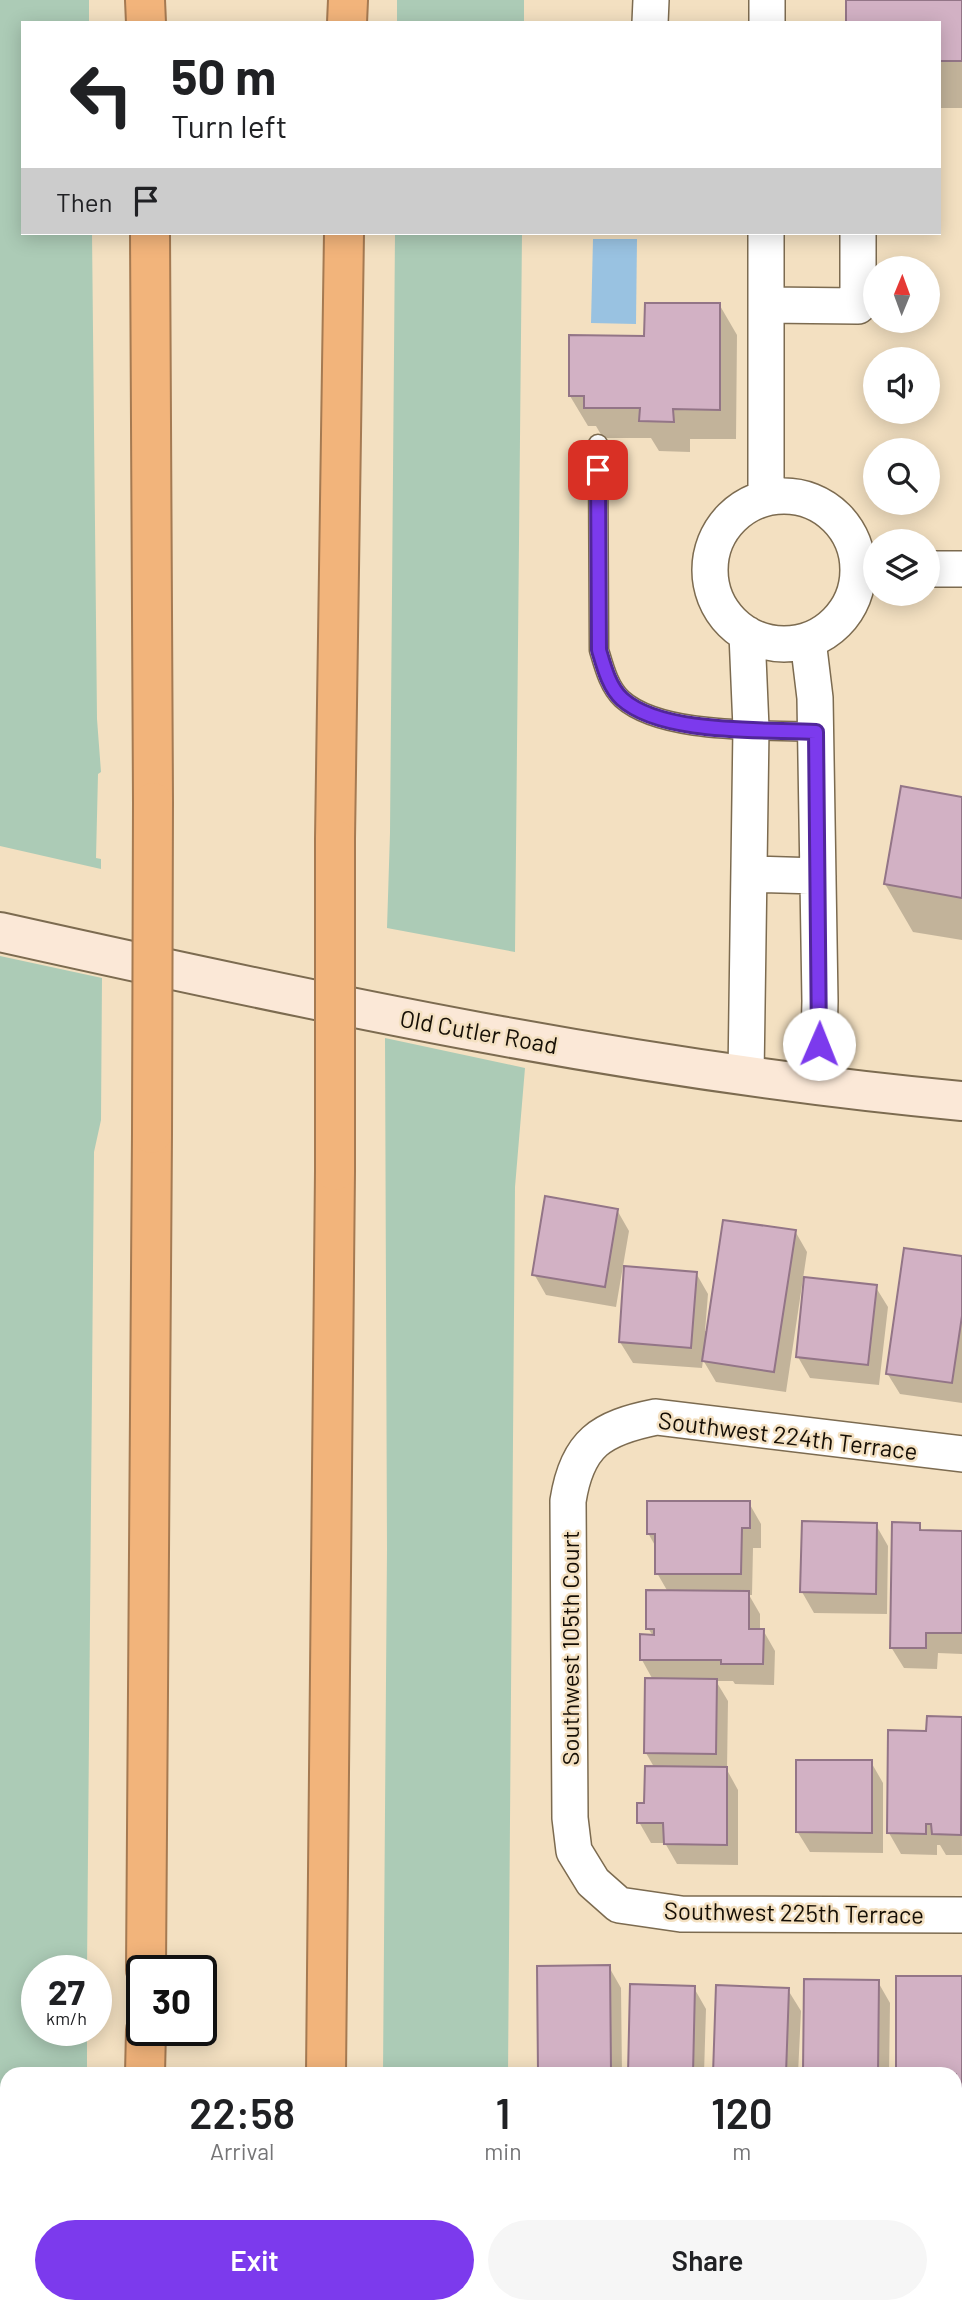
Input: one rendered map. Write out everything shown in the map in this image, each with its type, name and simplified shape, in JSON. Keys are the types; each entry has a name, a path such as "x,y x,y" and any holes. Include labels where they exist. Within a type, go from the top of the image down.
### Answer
{"highway":[{"path":"145,0 148,21"},
{"path":"148,21 150,0"},
{"path":"348,0 348,21"},
{"path":"146,1955 153,802 150,235"},
{"path":"326,2067 335,1171 335,839 344,235"},
{"path":"145,2067 146,2046"}],"street":[{"path":"650,21 651,0"},
{"path":"767,0 767,21"},
{"path":"766,235 766,498"},
{"path":"766,305 858,306 858,235"},
{"path":"863,563 846,527 831,512 811,500 788,495 766,498 743,508 724,525 713,547 709,572 714,597 727,618 747,634 766,642 787,645 808,640 828,630 845,614 863,578"},
{"path":"940,569 962,569"},
{"path":"746,1076 751,728 747,634"},
{"path":"808,640 816,698 818,1086"},
{"path":"749,874 818,876"},
{"name":"Old Cutler Road","path":"0,932 256,989 555,1045 818,1086 962,1101"},
{"name":"Southwest 224th Terrace","path":"615,1427 656,1417 670,1417 851,1443 962,1454"},
{"name":"Southwest 105th Court","path":"593,1882 575,1851 570,1818 568,1501 575,1475 587,1451 599,1436 615,1427"},
{"name":"Southwest 225th Terrace","path":"593,1882 620,1905 681,1914 962,1915"}],"lane":[{"path":"598,444 599,650 607,675 621,698 644,714 679,723 816,732"}],"green space":[{"path":"0,0 89,0 89,21 21,21 21,235 92,235 97,719 101,772 98,774 96,858 101,859 101,869 0,846"},
{"path":"397,0 524,0 524,21 397,21"},
{"path":"395,235 522,235 515,952 387,928"},
{"path":"0,956 102,978 101,1120 94,1152 87,1955 21,1955 21,2046 87,2046 87,2067 0,2067"},
{"path":"385,1038 525,1068 515,1187 508,2067 383,2067 387,1549"}],"water":[{"path":"593,239 637,239 636,324 591,323"}],"building":[{"path":"846,0 962,0 962,61 941,61 941,21 846,21"},
{"path":"645,303 720,303 720,410 673,409 674,422 639,421 640,408 584,408 584,396 569,396 569,335 644,336"},
{"path":"901,786 962,797 962,898 884,884"},
{"path":"545,1196 618,1209 605,1287 532,1275"},
{"path":"723,1220 796,1230 774,1372 702,1361"},
{"path":"904,1248 962,1256 962,1316 952,1383 886,1374"},
{"path":"624,1266 697,1272 691,1348 619,1342"},
{"path":"804,1277 877,1285 868,1365 796,1357"},
{"path":"647,1501 750,1501 750,1528 742,1528 741,1574 655,1574 655,1534 647,1534"},
{"path":"802,1521 877,1523 876,1594 800,1592"},
{"path":"892,1522 920,1523 920,1530 962,1531 962,1633 926,1633 926,1648 890,1648"},
{"path":"646,1590 749,1591 749,1629 764,1629 763,1664 721,1664 721,1660 640,1660 640,1634 654,1635 654,1629 646,1629"},
{"path":"645,1678 717,1679 716,1754 644,1753"},
{"path":"927,1716 962,1717 961,1835 932,1834 931,1824 926,1824 926,1834 887,1833 888,1730 926,1731"},
{"path":"796,1760 872,1760 872,1833 796,1832"},
{"path":"645,1766 727,1767 727,1845 664,1844 663,1823 637,1823 637,1803 644,1803"},
{"path":"610,1965 611,2067 538,2067 537,1966"},
{"path":"896,1976 962,1976 962,2067 896,2067"},
{"path":"804,1979 879,1980 878,2067 803,2067"},
{"path":"630,1984 695,1986 693,2067 628,2067"},
{"path":"716,1985 789,1988 786,2067 713,2067"}],"route":[{"path":"598,470 599,650 607,675 621,698 644,714 679,723 816,732 819,1044"}]}
